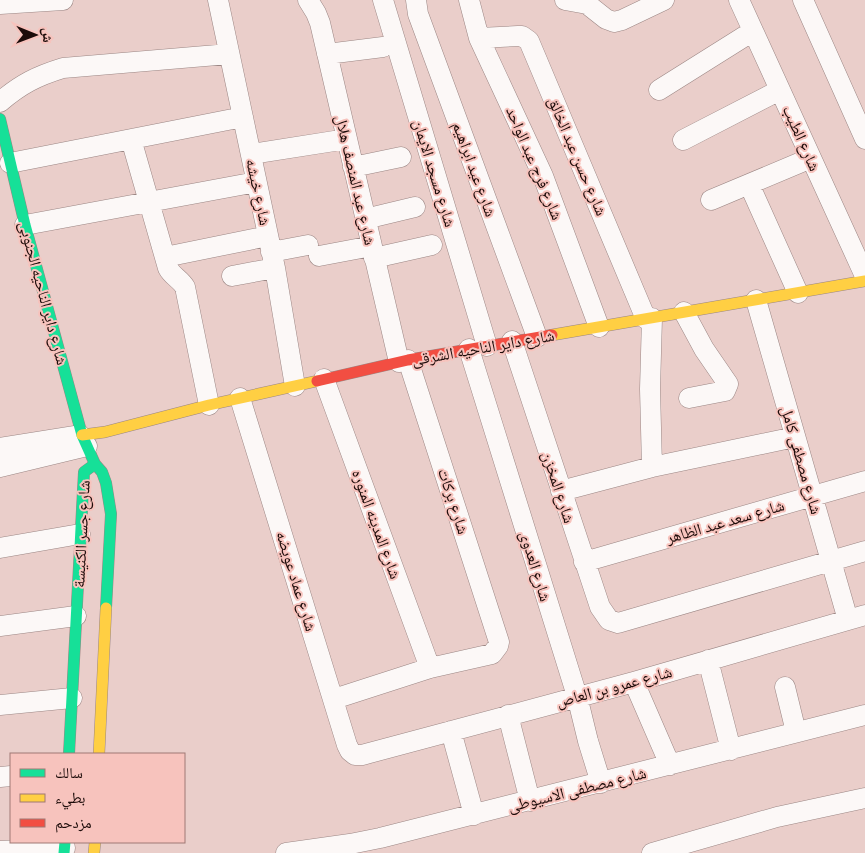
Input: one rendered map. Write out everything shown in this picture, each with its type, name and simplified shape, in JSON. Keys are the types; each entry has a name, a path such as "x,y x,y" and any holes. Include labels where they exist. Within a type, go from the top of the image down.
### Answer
{"main road":[{"name":"شارع داير الناحيه الجنوبى","path":"0,119 26,225 88,448"},
{"name":"شارع داير الناحيه الشرقى","path":"88,448 105,432 240,398 404,361 865,281"},
{"name":"شارع جسر الكنيسة","path":"69,753 80,534 84,472 88,448"},
{"name":"شارع جسر الكنيسة","path":"88,448 106,483 111,514 99,753"}],"street":[{"path":"0,4 63,0"},
{"name":"شارع خيشه","path":"218,0 272,252 295,386"},
{"name":"شارع عبد المنصف هلال","path":"308,0 316,13 327,54 373,252 404,361"},
{"name":"شارع مسجد الايمان","path":"384,0 478,347"},
{"name":"شارع عيد ابراهيم","path":"416,0 418,14 537,337"},
{"name":"شارع فرج عبد الواحد","path":"469,0 479,38 543,176 599,327"},
{"path":"565,0 587,4 604,15 606,19 614,22 664,0"},
{"name":"شارع الطيب","path":"739,0 865,276"},
{"path":"803,0 865,139"},
{"path":"659,90 753,31"},
{"name":"شارع حسن عبد الخالق","path":"479,38 522,36 529,41 649,318"},
{"path":"327,54 383,47"},
{"path":"0,102 16,88 39,76 63,68 229,54"},
{"path":"683,140 780,90"},
{"path":"10,163 242,117"},
{"path":"131,139 165,257 171,273 185,287 209,406"},
{"path":"250,154 346,139"},
{"path":"353,167 401,157"},
{"path":"711,200 811,158"},
{"path":"26,225 256,182"},
{"path":"749,184 798,293"},
{"path":"366,219 415,207"},
{"path":"165,257 272,252 373,252 432,245"},
{"path":"232,276 272,252"},
{"name":"شارع مصطفى كامل","path":"756,300 831,561 856,618"},
{"path":"684,312 704,349 728,384 728,388 722,392 689,398"},
{"path":"649,318 652,467"},
{"name":"شارع المخزن","path":"512,341 584,562 603,614 609,620 618,623 831,561"},
{"name":"شارع العدوى","path":"478,347 577,696 588,741 602,783"},
{"name":"شارع بركات","path":"404,361 499,642 492,654 430,668"},
{"name":"شارع المدينه المنوره","path":"324,379 430,668"},
{"name":"شارع عماد عويضه","path":"240,398 350,751 355,755 362,755"},
{"path":"561,491 652,467 795,437"},
{"name":"شارع داير الناحيه الشرقى","path":"0,448 88,448"},
{"name":"شارع داير الناحيه الشرقى","path":"0,467 88,448"},
{"name":"شارع سعد عبد الظاهر","path":"584,562 865,481"},
{"path":"0,548 80,534"},
{"path":"831,561 865,551"},
{"path":"0,626 76,616"},
{"name":"شارع عمرو بن العاص","path":"362,755 634,682 856,618"},
{"path":"708,660 731,750"},
{"path":"334,699 430,668"},
{"path":"634,682 670,765"},
{"path":"785,687 796,732"},
{"path":"0,705 72,698"},
{"path":"508,715 530,801"},
{"name":"شارع مصطفى الاسيوطى","path":"286,853 350,844 381,846 474,815 865,715"},
{"path":"451,731 474,815"},
{"path":"652,853 777,817 865,798"},
{"path":"0,851 65,848"}],"traffic: fast":[{"path":"0,119 25,225 82,435 106,483 111,514 106,608"},
{"path":"69,753 84,472 95,464"},
{"path":"64,853 65,843"}],"traffic: slow":[{"path":"552,335 865,281"},
{"path":"82,435 105,432 209,405 317,381"},
{"path":"99,753 106,608"},
{"path":"94,853 95,843"}],"traffic: jam":[{"path":"317,381 408,360 552,335"}]}
